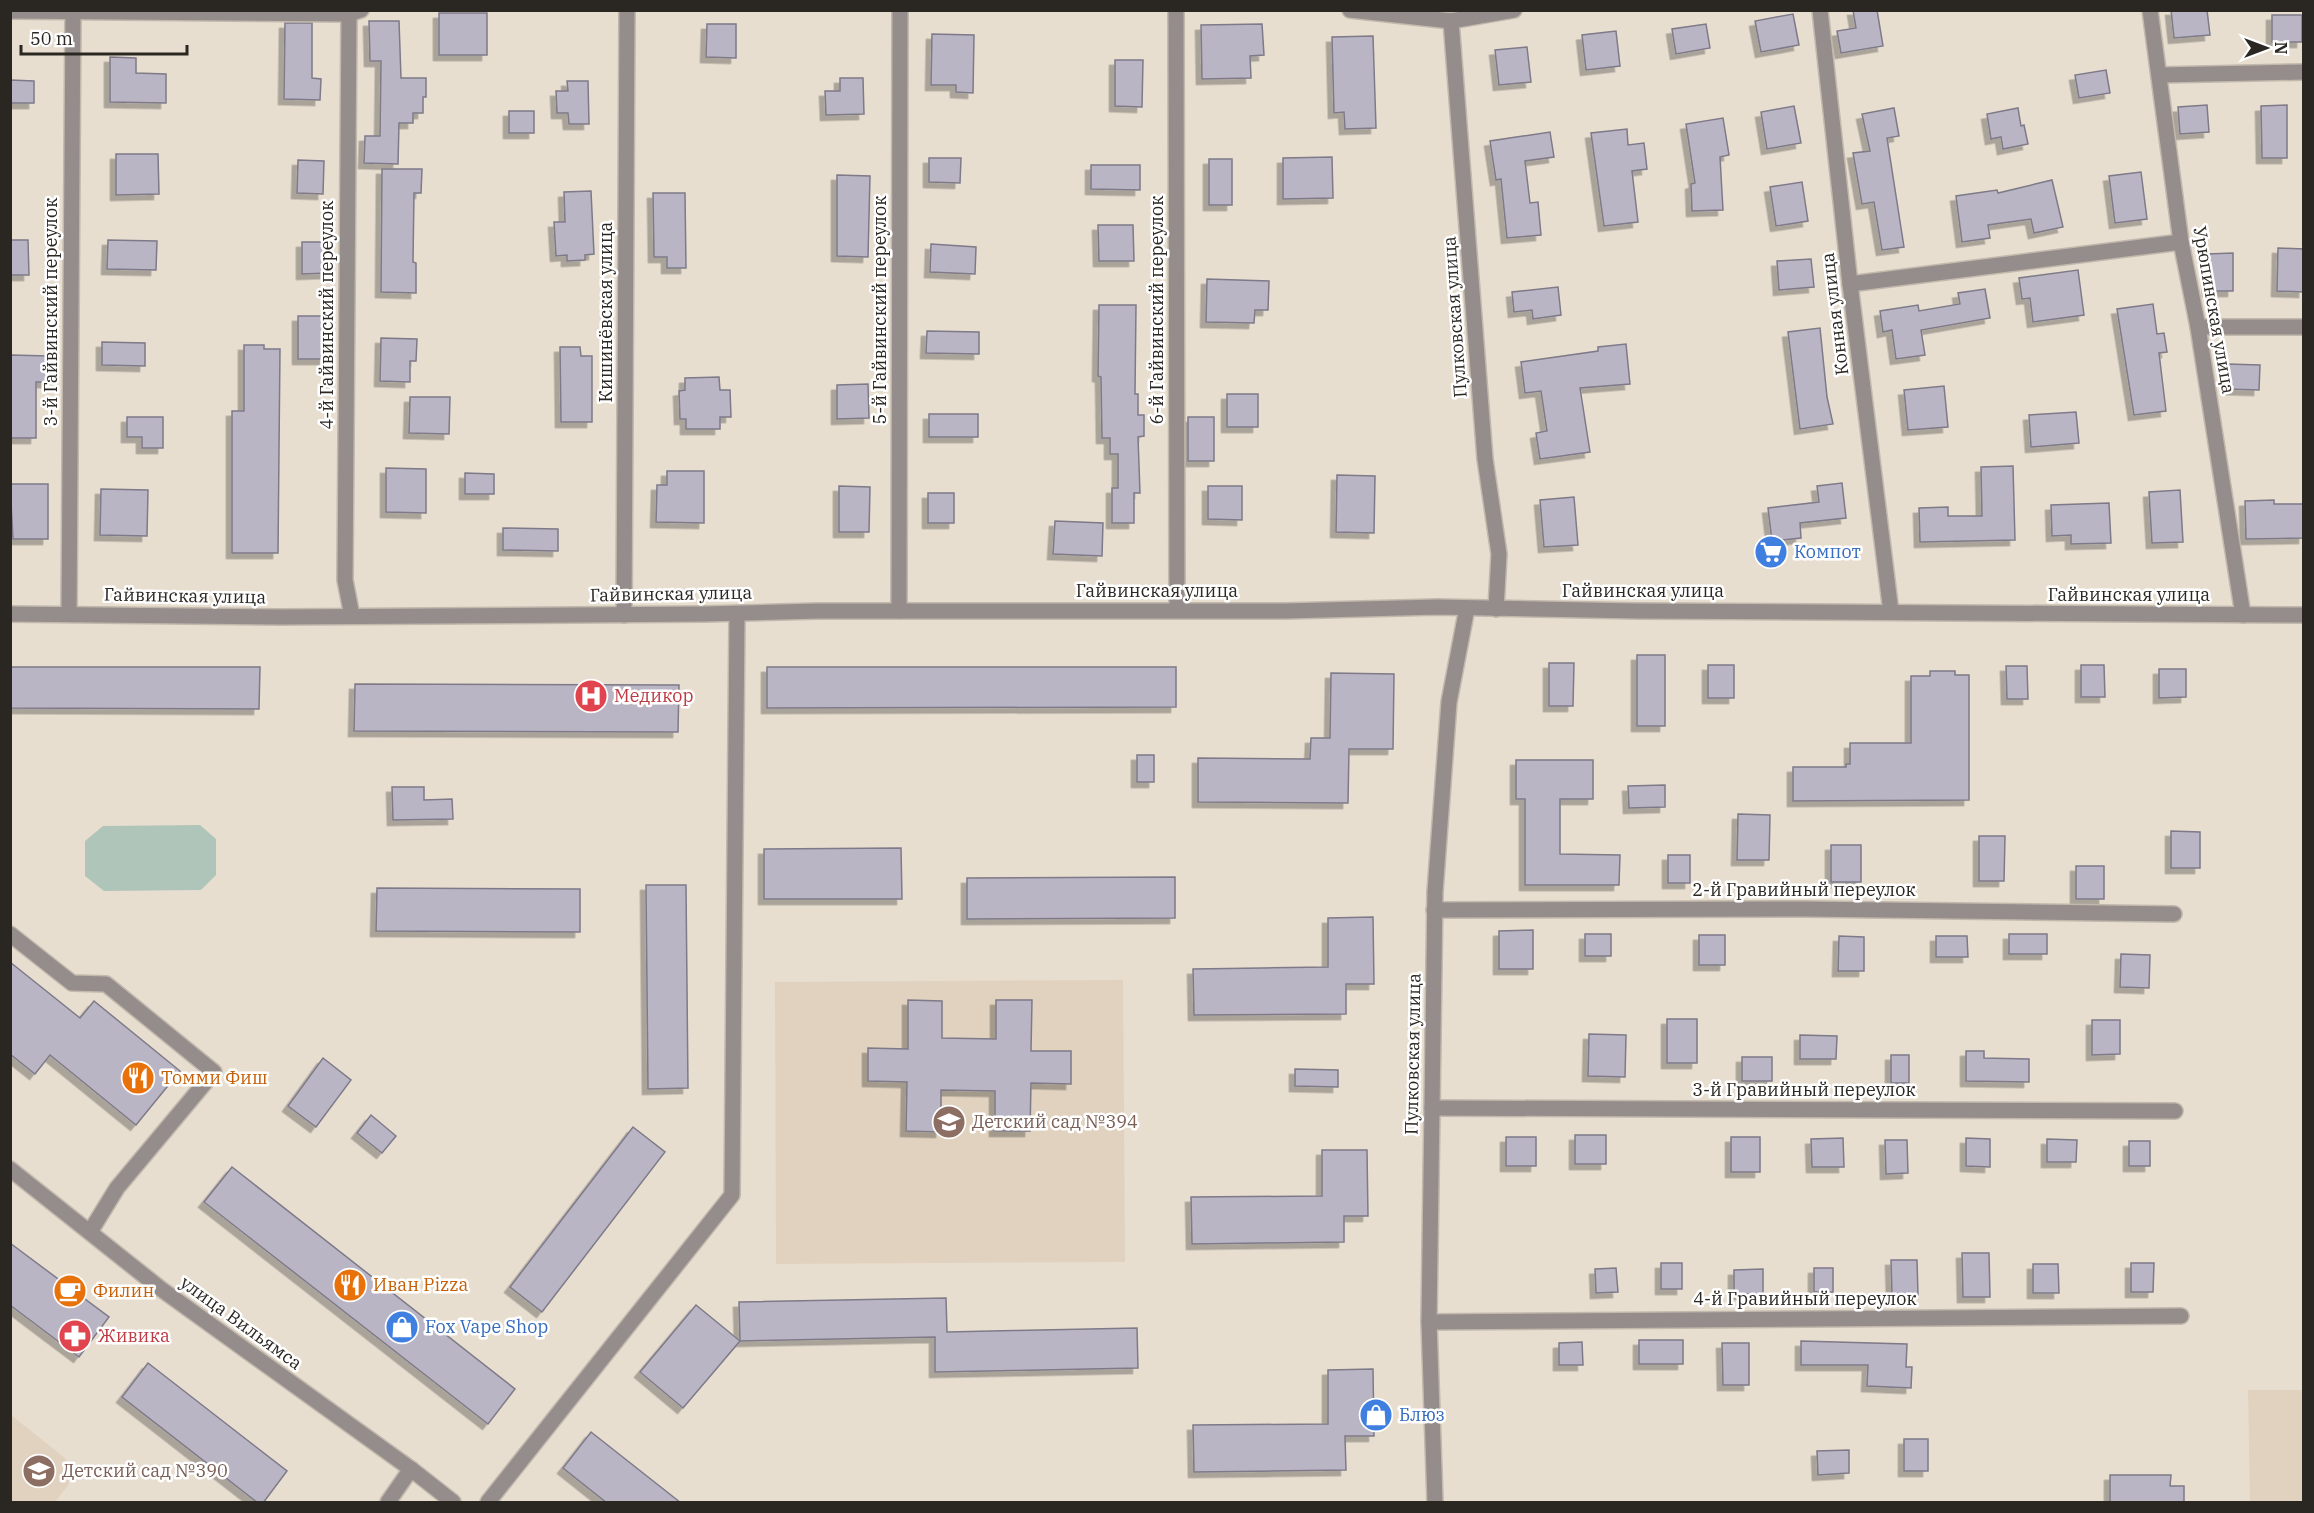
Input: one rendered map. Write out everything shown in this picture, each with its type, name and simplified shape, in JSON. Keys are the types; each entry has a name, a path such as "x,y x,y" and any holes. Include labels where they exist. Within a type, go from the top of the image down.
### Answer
{"street":[{"path":"10,10 355,12"},
{"name":"Кишинёвская улица","path":"624,615 627,10"},
{"name":"5-й Гайвинский переулок","path":"899,610 900,10"},
{"name":"6-й Гайвинский переулок","path":"1176,10 1177,610"},
{"path":"1350,10 1451,21 1514,10"},
{"name":"Конная улица","path":"1821,10 1850,284 1891,612"},
{"name":"Урюпинская улица","path":"2150,10 2181,242 2199,327 2243,615"},
{"name":"3-й Гайвинский переулок","path":"69,614 73,11"},
{"name":"4-й Гайвинский переулок","path":"352,616 345,580 355,12"},
{"name":"Пулковская улица","path":"1451,21 1485,459 1499,554 1496,609"},
{"path":"2160,75 2304,72"},
{"path":"1850,284 2181,242"},
{"path":"2199,327 2304,327"},
{"name":"Гайвинская улица","path":"10,614 624,615 899,610 1286,611 1467,608 2304,615"},
{"name":"Пулковская улица","path":"1435,1503 1429,1322 1434,910 1449,702 1467,608"},
{"path":"488,1503 732,1194 736,614"},
{"name":"2-й Гравийный переулок","path":"1434,910 1805,909 2174,914"},
{"path":"10,934 72,982 106,984 214,1072 117,1188 90,1232"},
{"name":"3-й Гравийный переулок","path":"1432,1108 2175,1110"},
{"name":"улица Вильямса","path":"10,1169 161,1289 411,1469 453,1503"},
{"name":"4-й Гравийный переулок","path":"1429,1322 2181,1316"},
{"path":"388,1503 411,1469"}],"shaded area":[{"name":"Детский сад №394","path":"1123,980 1125,1262 776,1264 775,982"},
{"path":"2248,1390 2303,1390 2303,1502 2250,1502"},
{"name":"Детский сад №390","path":"11,1415 66,1459 69,1484 55,1502 11,1502"}],"green space":[{"path":"200,825 216,839 216,875 201,890 104,891 85,876 85,841 103,826"}],"building":[{"path":"1853,10 1877,10 1883,46 1841,53 1837,31 1856,28"},
{"path":"2171,10 2207,10 2210,35 2174,38"},
{"path":"439,13 487,13 487,55 439,55"},
{"path":"1793,14 1799,45 1761,52 1755,21"},
{"path":"2272,15 2302,15 2302,42 2272,42"},
{"path":"369,21 399,21 401,78 426,78 423,113 413,113 413,123 399,123 398,164 364,163 365,136 380,136 381,61 370,61"},
{"path":"285,23 312,23 312,78 321,79 320,100 284,99"},
{"path":"707,24 736,24 736,58 706,57"},
{"path":"1262,24 1264,55 1250,56 1251,78 1202,79 1201,25"},
{"path":"1706,24 1710,48 1676,54 1672,29"},
{"path":"1616,31 1620,66 1586,70 1582,35"},
{"path":"932,34 974,35 973,93 956,92 956,85 931,85"},
{"path":"1373,36 1376,128 1345,129 1344,112 1334,113 1332,37"},
{"path":"1527,47 1531,82 1499,85 1495,50"},
{"path":"110,57 136,58 136,73 166,74 166,103 110,102"},
{"path":"1115,60 1143,60 1142,107 1115,106"},
{"path":"2106,70 2110,93 2079,98 2075,75"},
{"path":"840,78 863,78 864,114 826,115 825,91 840,91"},
{"path":"10,80 34,81 34,103 10,103"},
{"path":"567,81 588,81 589,124 569,124 568,113 557,113 556,91 568,91"},
{"path":"2207,105 2209,132 2180,134 2178,107"},
{"path":"2287,105 2287,158 2262,158 2261,106"},
{"path":"1794,106 1801,143 1767,149 1761,112"},
{"path":"1894,108 1899,136 1887,138 1904,247 1882,250 1874,202 1862,204 1853,153 1870,151 1862,114"},
{"path":"2018,108 2021,126 2024,125 2028,144 2003,149 2001,137 1991,139 1987,114"},
{"path":"509,111 534,111 534,133 509,133"},
{"path":"1723,118 1729,155 1720,157 1723,210 1692,211 1691,184 1695,183 1686,124"},
{"path":"1627,129 1628,145 1644,143 1647,169 1632,171 1638,222 1604,226 1591,133"},
{"path":"1550,132 1554,157 1525,161 1530,203 1538,202 1541,235 1507,238 1501,179 1496,180 1490,141"},
{"path":"116,154 158,154 159,194 116,195"},
{"path":"1332,157 1333,198 1283,199 1283,158"},
{"path":"929,158 961,158 960,183 929,182"},
{"path":"1209,159 1232,159 1232,205 1209,205"},
{"path":"298,160 324,161 323,194 297,193"},
{"path":"1091,165 1140,165 1140,190 1091,189"},
{"path":"382,169 422,169 421,193 414,193 413,262 416,263 416,293 381,292"},
{"path":"2141,172 2147,219 2115,223 2109,176"},
{"path":"837,175 870,176 868,257 837,256"},
{"path":"2052,180 2063,227 2034,233 2031,219 1988,225 1990,238 1962,242 1956,196 1997,190 1998,193"},
{"path":"1802,182 1808,221 1776,226 1770,187"},
{"path":"591,191 594,254 585,255 585,260 567,261 567,255 556,256 554,222 565,222 564,192"},
{"path":"653,193 685,193 686,268 667,268 667,257 654,257"},
{"path":"1098,225 1133,225 1134,261 1099,261"},
{"path":"10,240 28,240 29,275 10,275"},
{"path":"108,240 157,241 156,270 107,269"},
{"path":"302,242 327,242 328,273 302,274"},
{"path":"931,244 976,247 975,274 930,272"},
{"path":"2278,248 2304,249 2304,292 2277,291"},
{"path":"2233,253 2233,291 2208,291 2207,254"},
{"path":"1811,259 1814,287 1779,290 1777,261"},
{"path":"2078,270 2084,315 2033,322 2030,298 2022,299 2019,278"},
{"path":"1207,279 1269,281 1268,310 1255,310 1254,323 1206,322"},
{"path":"1558,287 1561,315 1533,319 1532,310 1514,312 1512,292"},
{"path":"1985,289 1990,318 1921,330 1925,355 1896,359 1892,330 1883,332 1880,311 1918,305 1919,311 1960,304 1958,293"},
{"path":"2153,304 2157,334 2164,333 2167,352 2159,353 2166,411 2134,415 2117,309"},
{"path":"1099,305 1136,305 1135,394 1138,394 1138,415 1144,415 1144,436 1138,437 1140,493 1134,493 1134,523 1112,523 1112,488 1118,488 1118,454 1110,454 1110,438 1102,438 1101,377 1098,376"},
{"path":"298,316 325,316 325,359 298,359"},
{"path":"1820,328 1827,397 1833,424 1800,429 1788,332"},
{"path":"927,331 979,332 979,354 926,353"},
{"path":"381,338 417,339 416,361 410,361 410,382 380,381"},
{"path":"102,342 145,343 145,366 102,365"},
{"path":"1626,344 1630,384 1580,388 1590,452 1540,459 1536,433 1547,431 1541,391 1525,393 1521,362 1598,351 1598,347"},
{"path":"244,345 264,345 264,349 280,349 278,553 232,553 232,411 244,411"},
{"path":"560,347 580,347 581,356 592,356 592,422 561,422"},
{"path":"10,355 49,356 49,382 36,382 36,438 11,438"},
{"path":"2227,364 2260,365 2259,390 2227,389"},
{"path":"719,377 720,390 730,390 731,417 720,417 720,429 686,429 686,419 680,419 679,391 685,390 685,378"},
{"path":"868,384 869,418 837,419 837,385"},
{"path":"1944,386 1948,427 1908,430 1904,390"},
{"path":"1227,394 1258,394 1258,427 1227,427"},
{"path":"410,397 450,397 449,434 409,433"},
{"path":"2076,412 2079,443 2031,447 2029,415"},
{"path":"929,414 978,414 978,437 929,437"},
{"path":"127,417 163,417 163,448 142,448 142,437 127,437"},
{"path":"1188,417 1214,417 1214,461 1188,461"},
{"path":"2013,466 2015,540 1920,542 1919,508 1948,507 1948,516 1982,516 1981,467"},
{"path":"386,468 426,469 426,513 386,512"},
{"path":"667,471 704,471 704,523 656,522 657,485 667,485"},
{"path":"465,473 494,474 494,494 465,494"},
{"path":"1337,475 1375,476 1374,533 1336,532"},
{"path":"1842,483 1846,518 1800,523 1801,538 1772,541 1768,508 1819,502 1817,486"},
{"path":"10,484 48,484 48,539 13,539"},
{"path":"839,486 870,487 869,532 839,532"},
{"path":"1208,486 1242,486 1242,520 1208,519"},
{"path":"101,489 148,490 147,536 100,535"},
{"path":"2180,490 2183,542 2152,543 2149,492"},
{"path":"928,493 954,493 954,523 928,523"},
{"path":"1574,497 1578,545 1544,547 1540,500"},
{"path":"2274,500 2274,504 2304,504 2304,538 2246,539 2245,501"},
{"path":"2109,503 2111,543 2071,544 2071,535 2052,536 2051,505"},
{"path":"1055,521 1103,523 1102,556 1053,554"},
{"path":"503,528 558,529 558,551 503,550"},
{"path":"1637,655 1665,655 1665,726 1637,726"},
{"path":"1549,663 1574,663 1573,706 1549,706"},
{"path":"1708,665 1734,665 1734,698 1708,698"},
{"path":"2081,665 2104,665 2105,697 2081,697"},
{"path":"2006,666 2027,666 2028,699 2007,699"},
{"path":"10,667 260,667 259,709 10,708"},
{"path":"767,667 1176,667 1176,707 767,708"},
{"path":"2159,669 2186,669 2186,697 2159,698"},
{"path":"1930,671 1955,671 1955,675 1969,675 1969,800 1793,801 1793,767 1846,767 1846,764 1850,764 1850,743 1911,743 1911,676 1930,676"},
{"path":"1331,673 1394,674 1393,749 1349,749 1348,803 1198,802 1198,758 1310,759 1311,738 1330,738"},
{"path":"355,684 679,685 678,732 354,731"},
{"path":"1137,755 1154,755 1154,782 1137,782"},
{"path":"1516,760 1593,760 1593,799 1560,799 1560,854 1620,855 1619,885 1525,885 1525,799 1516,799"},
{"path":"1665,785 1665,807 1629,808 1628,786"},
{"path":"392,787 424,787 424,800 452,799 453,819 393,820"},
{"path":"1738,814 1770,815 1769,860 1737,860"},
{"path":"2171,831 2200,832 2200,868 2171,868"},
{"path":"1979,836 2005,836 2004,881 1979,881"},
{"path":"1831,845 1861,845 1861,882 1831,882"},
{"path":"901,848 902,899 764,899 764,849"},
{"path":"1668,855 1690,855 1690,883 1668,883"},
{"path":"2076,866 2104,866 2104,899 2076,899"},
{"path":"1175,877 1175,918 967,919 967,878"},
{"path":"646,885 686,885 688,1088 648,1089"},
{"path":"377,888 580,889 580,932 376,931"},
{"path":"1373,917 1374,984 1346,984 1346,1014 1194,1015 1193,969 1328,967 1328,918"},
{"path":"1533,930 1533,969 1499,969 1499,931"},
{"path":"1585,934 1611,934 1611,956 1585,956"},
{"path":"2009,934 2047,934 2047,954 2009,954"},
{"path":"1699,935 1725,935 1725,965 1699,965"},
{"path":"1839,936 1864,937 1864,971 1838,971"},
{"path":"1936,936 1967,936 1968,957 1936,957"},
{"path":"2121,954 2150,955 2149,988 2120,987"},
{"path":"10,962 80,1018 94,1001 180,1071 136,1125 50,1055 35,1074 10,1054"},
{"path":"908,1000 942,1001 942,1038 996,1039 996,1000 1032,1000 1031,1051 1071,1051 1071,1084 1031,1083 1030,1131 995,1131 995,1091 941,1090 941,1132 906,1131 907,1082 868,1081 868,1048 908,1049"},
{"path":"1667,1019 1697,1019 1697,1063 1667,1063"},
{"path":"2092,1020 2120,1020 2120,1054 2092,1055"},
{"path":"1589,1034 1626,1035 1625,1077 1588,1076"},
{"path":"1800,1035 1837,1036 1836,1059 1800,1059"},
{"path":"1966,1051 1984,1051 1984,1058 2029,1059 2029,1082 1966,1081"},
{"path":"1891,1055 1909,1055 1909,1083 1891,1083"},
{"path":"1742,1057 1772,1057 1772,1081 1742,1081"},
{"path":"323,1058 351,1080 316,1127 288,1106"},
{"path":"1295,1069 1338,1070 1338,1087 1295,1086"},
{"path":"371,1115 396,1136 382,1153 357,1133"},
{"path":"633,1127 665,1152 542,1312 510,1287"},
{"path":"1575,1135 1606,1135 1606,1164 1575,1164"},
{"path":"1506,1137 1536,1137 1536,1166 1506,1166"},
{"path":"1731,1137 1760,1137 1760,1172 1731,1172"},
{"path":"1843,1138 1844,1167 1812,1167 1811,1139"},
{"path":"1966,1138 1990,1139 1990,1167 1966,1166"},
{"path":"2047,1139 2077,1140 2076,1162 2047,1162"},
{"path":"1885,1140 1907,1140 1908,1173 1886,1174"},
{"path":"2129,1141 2150,1141 2150,1166 2129,1166"},
{"path":"1322,1150 1367,1150 1368,1216 1344,1216 1344,1242 1192,1244 1191,1197 1322,1196"},
{"path":"232,1167 515,1389 488,1424 204,1202"},
{"path":"10,1243 109,1317 79,1357 10,1305"},
{"path":"1962,1253 1989,1253 1990,1297 1963,1297"},
{"path":"1891,1260 1917,1260 1918,1295 1892,1295"},
{"path":"1661,1263 1682,1263 1682,1289 1661,1289"},
{"path":"2131,1263 2154,1263 2153,1292 2131,1292"},
{"path":"2033,1264 2058,1264 2059,1293 2033,1293"},
{"path":"1616,1268 1618,1292 1596,1293 1595,1269"},
{"path":"1814,1268 1833,1268 1833,1292 1814,1292"},
{"path":"1763,1269 1763,1294 1734,1294 1734,1270"},
{"path":"946,1298 947,1332 1137,1328 1138,1368 935,1372 935,1337 740,1341 739,1302"},
{"path":"696,1305 740,1341 683,1408 640,1372"},
{"path":"1639,1340 1683,1340 1683,1364 1639,1364"},
{"path":"1801,1341 1907,1344 1906,1367 1912,1367 1911,1388 1867,1386 1868,1365 1801,1365"},
{"path":"1582,1342 1583,1365 1559,1365 1559,1343"},
{"path":"1722,1343 1749,1343 1749,1385 1723,1385"},
{"path":"148,1363 287,1471 263,1503 258,1503 122,1397"},
{"path":"1373,1369 1374,1436 1345,1436 1346,1470 1194,1472 1193,1425 1328,1424 1328,1370"},
{"path":"591,1432 681,1503 607,1503 563,1468"},
{"path":"1904,1439 1928,1439 1928,1471 1904,1471"},
{"path":"1849,1450 1849,1473 1818,1475 1817,1451"},
{"path":"2110,1475 2171,1475 2170,1486 2184,1486 2184,1503 2110,1503"}],"place":[{"name":"Компот","path":"1771,552"},
{"name":"Медикор","path":"591,696"},
{"name":"Томми Фиш","path":"138,1078"},
{"name":"Детский сад №394","path":"949,1122"},
{"name":"Иван Pizza","path":"350,1285"},
{"name":"Филин","path":"70,1291"},
{"name":"Fox Vape Shop","path":"402,1327"},
{"name":"Живика","path":"75,1336"},
{"name":"Блюз","path":"1376,1415"},
{"name":"Детский сад №390","path":"39,1471"}]}
